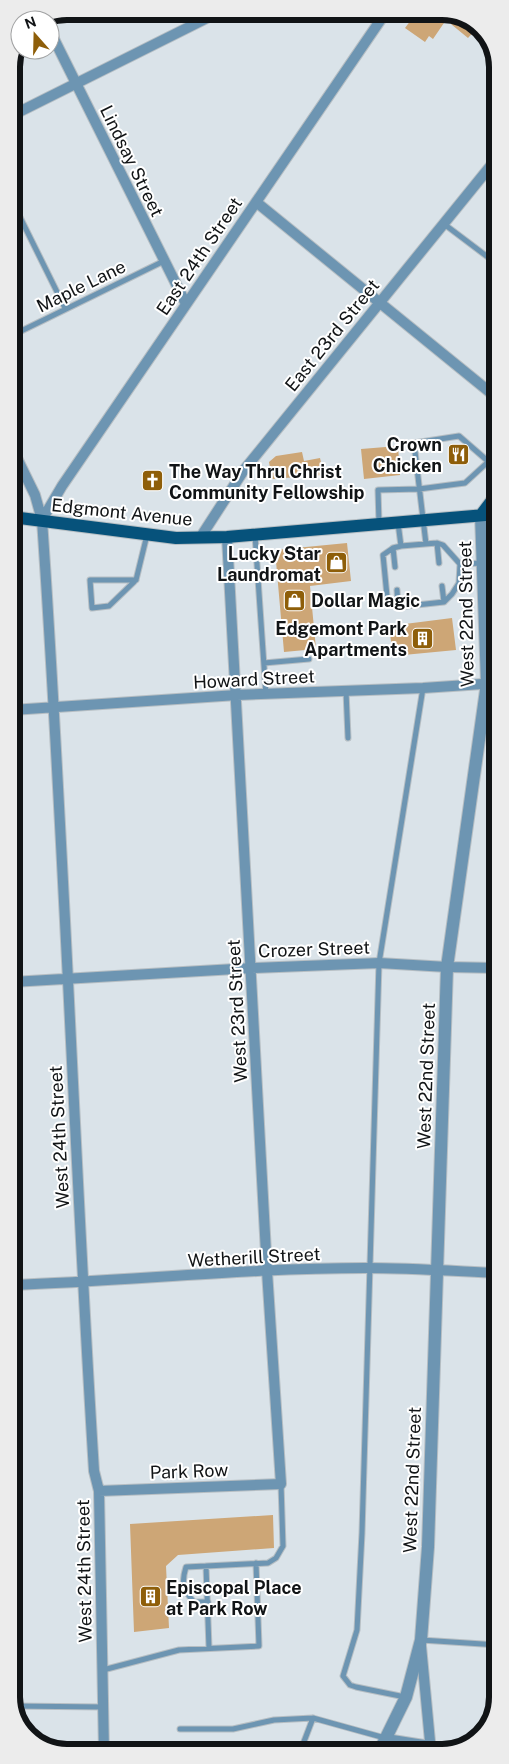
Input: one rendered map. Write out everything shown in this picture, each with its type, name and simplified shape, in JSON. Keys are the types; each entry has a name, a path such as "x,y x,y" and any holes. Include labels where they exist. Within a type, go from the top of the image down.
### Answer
{"main road":[{"path":"481,515 489,504"},
{"name":"Edgmont Avenue","path":"20,518 147,535 200,538 489,514"}],"street":[{"path":"20,112 204,20"},
{"name":"East 24th Street","path":"42,520 62,486 381,20"},
{"name":"Lindsay Street","path":"60,51 186,304"},
{"name":"East 23rd Street","path":"200,538 244,470 489,168"},
{"path":"256,202 489,392"},
{"name":"West 24th Street","path":"20,464 35,495 42,520 55,708 82,1283 94,1471 100,1491 104,1744"},
{"name":"West 22nd Street","path":"481,515 483,563 489,618"},
{"name":"West 23rd Street","path":"227,537 252,968 267,1271 281,1484"},
{"name":"Howard Street","path":"20,710 237,695 423,688 489,683"},
{"name":"West 22nd Street","path":"430,1744 421,1640 428,1546 447,967 489,702"},
{"name":"Crozer Street","path":"20,981 252,968 379,963 489,968"},
{"name":"Wetherill Street","path":"20,1285 82,1283 267,1271 370,1268 489,1273"},
{"name":"Park Row","path":"100,1491 281,1484"},
{"name":"West 22nd Street","path":"383,1744 406,1697 421,1640"},
{"path":"386,1739 408,1744"}],"lane":[{"path":"20,218 65,308"},
{"path":"444,224 489,258"},
{"name":"Maple Lane","path":"20,332 164,261"},
{"path":"380,524 378,490 419,489 465,483 489,461 460,436 414,443 419,489 422,520 426,544"},
{"path":"398,522 401,546"},
{"path":"255,534 266,695"},
{"path":"136,580 90,580 92,608 109,606 136,580 147,535"},
{"path":"426,544 442,545 460,564 459,583 444,602 398,607 390,603 387,596 383,555 393,548 426,544"},
{"path":"437,544 439,563"},
{"path":"393,548 395,567"},
{"path":"460,564 483,563"},
{"path":"442,586 444,602"},
{"path":"397,590 398,607"},
{"path":"264,664 309,659"},
{"path":"406,1697 356,1687 345,1681 343,1676 357,1630 362,1533 379,963 423,688"},
{"path":"346,691 348,738"},
{"path":"208,1602 194,1602 186,1594 182,1579 186,1567 268,1563 276,1558 283,1546 281,1484"},
{"path":"102,1670 179,1650 259,1646 256,1563"},
{"path":"206,1566 209,1648"},
{"path":"421,1640 489,1645"},
{"path":"21,1706 103,1707"},
{"path":"303,1744 313,1718"},
{"path":"180,1730 233,1729 274,1720 313,1718 386,1739"}],"building":[{"path":"411,20 446,20 433,39 429,36 425,42 405,28"},
{"path":"446,20 460,24 473,32 468,38"},
{"path":"398,446 400,475 364,479 361,449"},
{"path":"302,452 304,461 320,458 324,475 272,479 269,462 276,456"},
{"name":"Dollar Magic","path":"347,543 351,581 310,586 316,649 284,652 275,550"},
{"name":"Edgemont Park Apartments","path":"452,618 456,650 393,656 389,626"},
{"name":"Episcopal Place at Park Row","path":"273,1515 274,1548 178,1555 166,1566 169,1628 134,1632 130,1524"}],"place":[{"name":"Crown Chicken","path":"458,454"},
{"name":"The Way Thru Christ Community Fellowship","path":"153,481"},
{"name":"Lucky Star Laundromat","path":"337,563"},
{"name":"Dollar Magic","path":"295,600"},
{"name":"Edgemont Park Apartments","path":"423,638"},
{"name":"Episcopal Place at Park Row","path":"150,1597"}]}
